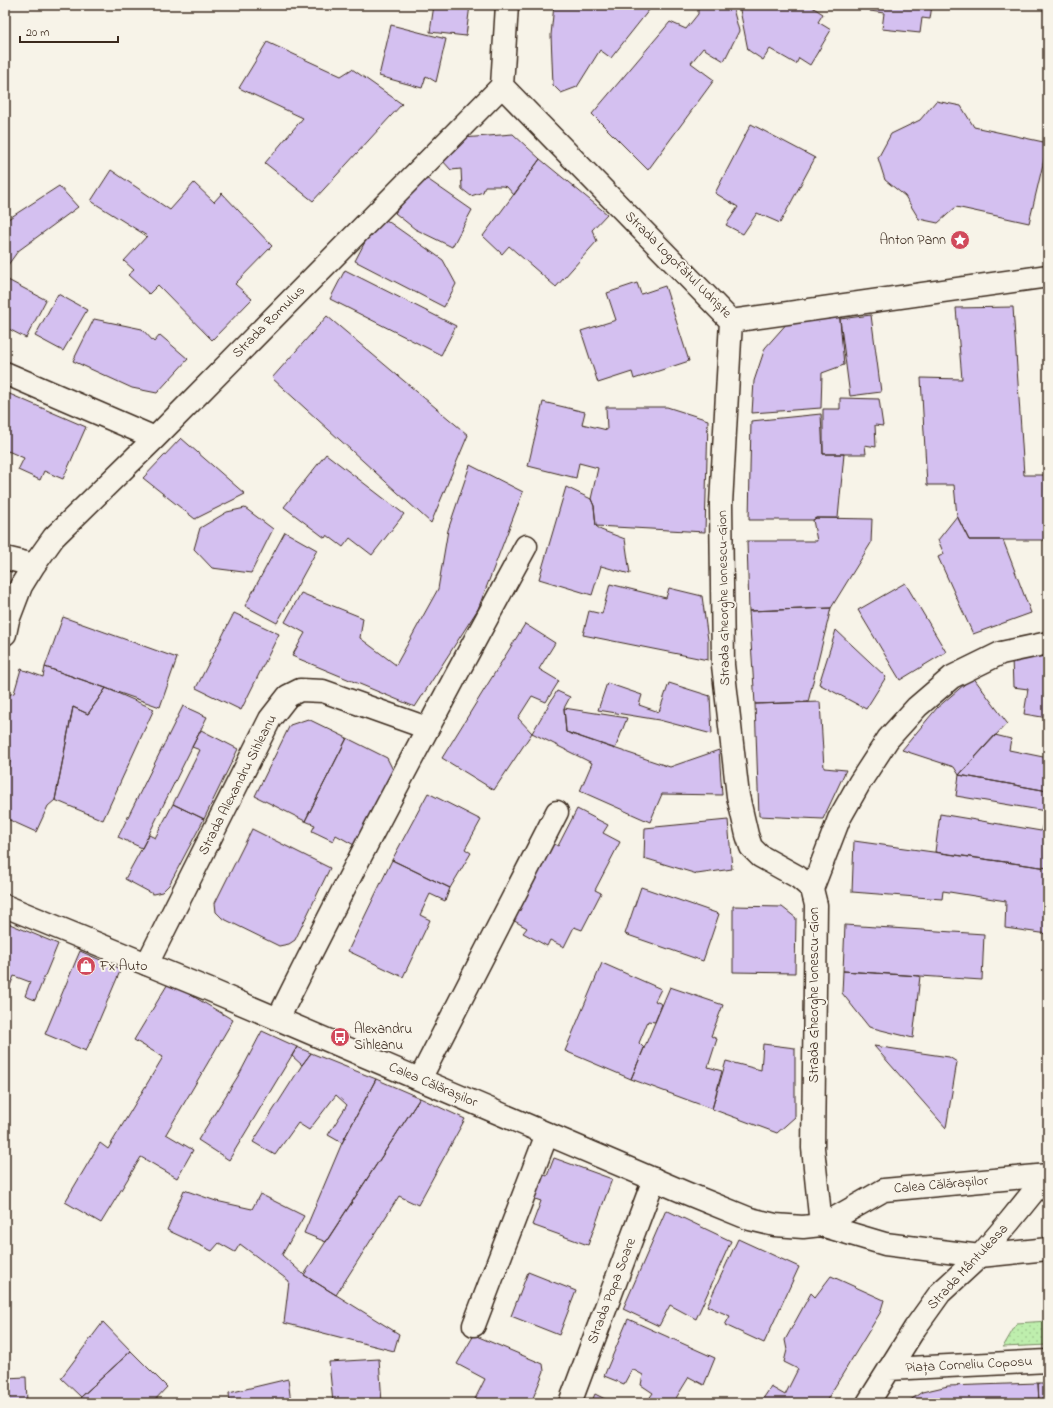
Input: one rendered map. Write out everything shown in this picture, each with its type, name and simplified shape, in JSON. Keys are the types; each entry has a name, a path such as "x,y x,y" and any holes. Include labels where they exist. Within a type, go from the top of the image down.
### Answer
{"street":[{"path":"502,86 507,5"},
{"name":"Strada Logofătul Udriște","path":"502,86 731,321 1048,276"},
{"name":"Strada Romulus","path":"5,634 8,620 21,586 54,537 155,438 502,86"},
{"name":"Strada Gheorghe Ionescu-Gion","path":"731,321 722,504 723,666 738,796 747,835 752,847 760,856 798,877 812,889 816,905 813,1156 821,1225"},
{"path":"5,373 155,438"},
{"path":"278,1019 427,728 526,546"},
{"path":"5,558 34,565"},
{"path":"812,889 839,819 860,782 888,739 917,707 952,677 994,656 1001,653 1048,643"},
{"name":"Strada Alexandru Sihleanu","path":"147,964 270,719 288,696 300,690 323,690 427,728"},
{"path":"420,1079 557,812"},
{"name":"Calea Călărașilor","path":"5,906 278,1019 750,1219 775,1225 821,1225 885,1244 980,1256 1048,1249"},
{"path":"474,1325 547,1134"},
{"name":"Calea Călărașilor","path":"821,1225 884,1190 1047,1175"},
{"name":"Strada Mântuleasa","path":"868,1403 925,1313 940,1293 980,1256 1047,1175"},
{"name":"Strada Popa Soare","path":"570,1403 654,1179"},
{"name":"Piața Corneliu Coposu","path":"889,1369 1048,1361"}],"green space":[{"path":"1048,1321 1048,1345 1003,1347 1017,1323"}],"building":[{"path":"434,5 470,5 466,36 430,32"},
{"path":"554,5 653,5 611,58 600,50 577,87 561,93 553,85 551,35"},
{"path":"698,5 732,5 739,31 724,61 703,48 691,63 714,80 648,170 592,114 670,22 686,29 698,14"},
{"path":"739,5 809,5 823,14 818,22 831,30 810,65 799,58 796,64 770,49 763,60 748,50"},
{"path":"871,5 932,5 930,19 922,18 920,33 882,29 884,13 870,11"},
{"path":"391,25 446,39 436,82 426,76 422,88 379,76"},
{"path":"267,42 341,76 352,69 402,104 313,201 265,163 303,118 239,88"},
{"path":"936,101 961,106 974,127 1048,143 1029,223 956,207 938,223 919,219 905,196 885,180 878,158 891,134 920,120"},
{"path":"751,124 815,158 780,223 757,213 743,234 726,225 738,207 715,193"},
{"path":"513,134 540,159 514,195 507,187 485,186 483,192 471,196 462,189 461,169 451,170 442,160 463,138"},
{"path":"540,159 607,214 592,230 597,241 556,287 509,246 502,254 483,236"},
{"path":"111,170 170,210 194,183 214,202 222,193 272,246 235,284 252,299 212,340 158,285 149,294 128,275 134,270 124,261 147,236 91,201"},
{"path":"423,176 472,210 452,247 415,229 395,213"},
{"path":"59,186 78,207 18,251 5,269 5,221"},
{"path":"379,215 443,260 456,284 444,307 355,261"},
{"path":"345,270 456,326 441,355 330,299"},
{"path":"6,279 46,300 26,338 5,327"},
{"path":"637,283 641,294 665,286 689,361 634,379 632,372 598,383 581,331 616,320 607,293"},
{"path":"58,294 87,310 63,351 35,336"},
{"path":"1013,307 1024,475 1048,475 1048,540 969,540 957,516 954,485 927,485 921,378 962,379 956,308"},
{"path":"839,310 844,365 822,373 821,408 752,413 754,381 765,348 789,321"},
{"path":"871,315 881,392 850,396 840,319"},
{"path":"327,316 468,435 431,523 272,378"},
{"path":"94,319 142,329 154,342 160,335 188,359 157,393 132,388 73,361"},
{"path":"5,392 86,427 63,479 44,471 40,480 18,470 24,458 8,451 5,458"},
{"path":"840,398 879,399 883,426 875,425 876,447 865,445 866,454 823,454 823,409 840,409"},
{"path":"543,402 585,412 582,424 607,430 606,407 667,407 708,420 705,532 596,526 594,506 591,499 598,468 579,463 576,478 528,466"},
{"path":"821,414 823,454 844,454 838,518 816,518 813,520 749,520 751,421"},
{"path":"181,438 245,494 195,519 143,478"},
{"path":"326,454 404,514 372,555 350,538 343,547 327,535 325,538 284,507"},
{"path":"470,465 523,492 478,609 415,707 292,656 305,633 285,622 301,593 363,618 360,638 396,665 438,589 448,530"},
{"path":"566,487 591,499 594,506 596,526 601,530 625,539 630,574 601,566 592,595 539,579"},
{"path":"245,508 273,529 251,573 212,568 194,549 200,528 227,512"},
{"path":"957,516 969,540 1003,540 1031,613 973,634 938,557 944,554 938,540"},
{"path":"816,518 872,519 871,543 831,608 749,611 747,541 817,541 813,520"},
{"path":"285,532 317,550 277,623 245,606"},
{"path":"905,583 946,652 900,680 858,610"},
{"path":"610,584 666,598 669,588 702,596 708,640 708,660 583,635 589,611 602,614"},
{"path":"831,608 808,702 755,704 749,611"},
{"path":"234,613 279,634 241,710 196,688"},
{"path":"63,617 177,658 160,707 45,667"},
{"path":"525,624 555,643 539,669 559,681 546,702 532,696 518,718 532,733 494,790 442,758"},
{"path":"836,630 886,677 866,709 819,684"},
{"path":"1048,651 1048,718 1024,714 1028,689 1013,687 1012,658"},
{"path":"45,667 106,688 88,714 73,707 55,800 48,806 36,832 5,818 5,781 11,758 5,757 5,696 14,693 21,669 43,677"},
{"path":"973,677 1007,723 959,775 954,767 902,750 937,708"},
{"path":"607,683 642,695 639,705 659,712 669,683 710,696 712,734 659,720 598,710"},
{"path":"106,688 154,709 103,820 55,800 73,707 88,714"},
{"path":"557,691 570,697 564,708 566,732 670,767 719,750 722,795 662,794 650,822 580,791 592,763 532,733"},
{"path":"820,702 824,768 846,770 823,819 759,816 755,704"},
{"path":"183,706 207,717 142,848 118,837"},
{"path":"564,708 627,718 615,749 566,732"},
{"path":"308,719 347,738 305,821 255,796 290,725"},
{"path":"201,730 238,749 204,819 173,804 200,750 192,747"},
{"path":"995,735 1011,739 1009,750 1048,758 1048,791 959,775"},
{"path":"347,738 387,758 393,770 354,845 336,835 333,841 312,831 315,825 305,821"},
{"path":"959,775 1048,791 1048,868 935,852 940,814 1041,831 1046,811 956,796"},
{"path":"428,793 481,820 465,849 471,853 450,888 392,860"},
{"path":"173,804 204,819 169,885 162,892 153,894 125,879 149,835 155,838"},
{"path":"577,809 608,825 603,833 620,842 595,890 601,893 582,930 574,927 564,947 550,940 547,946 523,933 527,928 509,918 549,841 558,846"},
{"path":"728,820 732,869 697,874 644,858 645,828"},
{"path":"252,829 330,868 295,940 289,944 279,946 222,918 216,912 215,903"},
{"path":"854,841 1048,868 1048,934 1005,928 1006,901 943,891 942,899 852,892"},
{"path":"392,860 450,888 445,901 430,894 420,915 430,920 403,977 348,951"},
{"path":"641,887 719,914 703,961 625,934"},
{"path":"733,906 782,907 796,918 795,973 733,972"},
{"path":"5,922 58,944 35,1000 25,996 30,982 14,976 5,998"},
{"path":"845,925 984,934 982,980 843,971"},
{"path":"80,951 121,969 86,1051 45,1034"},
{"path":"602,963 661,989 655,1001 662,1004 655,1022 648,1021 639,1043 644,1048 631,1079 565,1051"},
{"path":"843,971 920,976 913,1038 869,1027 842,993"},
{"path":"169,982 233,1020 166,1134 193,1150 177,1178 141,1157 101,1223 65,1202 100,1143 108,1149 163,1057 134,1040"},
{"path":"670,987 723,1005 711,1036 717,1039 708,1067 722,1071 712,1109 631,1079"},
{"path":"262,1031 297,1047 229,1160 198,1140 240,1073"},
{"path":"763,1044 795,1048 795,1117 777,1133 712,1109 726,1061 761,1070"},
{"path":"874,1046 949,1057 957,1062 946,1128"},
{"path":"297,1047 311,1053 302,1065 292,1056"},
{"path":"311,1053 376,1079 342,1143 328,1135 347,1105 336,1095 309,1130 298,1123 275,1155 253,1142"},
{"path":"376,1079 420,1098 326,1242 304,1233 342,1143"},
{"path":"420,1098 465,1119 418,1205 399,1196 336,1295 304,1275"},
{"path":"554,1158 612,1179 588,1245 532,1225 541,1201 532,1198 541,1173 547,1176"},
{"path":"184,1190 216,1201 252,1209 260,1194 304,1216 282,1255 304,1275 399,1334 394,1351 284,1323 289,1281 240,1244 235,1252 219,1243 212,1251 167,1230"},
{"path":"666,1210 731,1241 696,1319 670,1305 659,1326 623,1309"},
{"path":"738,1239 799,1267 764,1343 725,1325 730,1316 707,1306"},
{"path":"528,1272 576,1291 559,1335 511,1316"},
{"path":"831,1276 884,1300 880,1313 825,1403 760,1403 771,1387 785,1395 798,1369 784,1362 787,1350 785,1340 811,1293 815,1297"},
{"path":"628,1319 715,1358 704,1385 689,1377 673,1403 658,1403 648,1400 653,1393 641,1385 643,1375 632,1369 624,1384 604,1376"},
{"path":"103,1322 131,1351 81,1397 61,1378"},
{"path":"474,1335 543,1364 544,1371 531,1403 473,1403 485,1379 457,1364"},
{"path":"131,1351 167,1387 152,1403 86,1403 81,1397"},
{"path":"379,1359 382,1403 333,1403 329,1362"},
{"path":"26,1377 27,1403 5,1403 5,1378"},
{"path":"288,1379 291,1403 230,1403 229,1393"},
{"path":"1038,1383 1048,1383 1048,1403 1039,1403"},
{"path":"1038,1383 1039,1403 906,1403 922,1392 948,1386"},
{"path":"595,1394 613,1403 591,1403"}],"place":[{"name":"Anton Pann","path":"960,240"},
{"name":"Fx Auto","path":"86,966"},
{"name":"Alexandru Sihleanu","path":"340,1037"}]}
